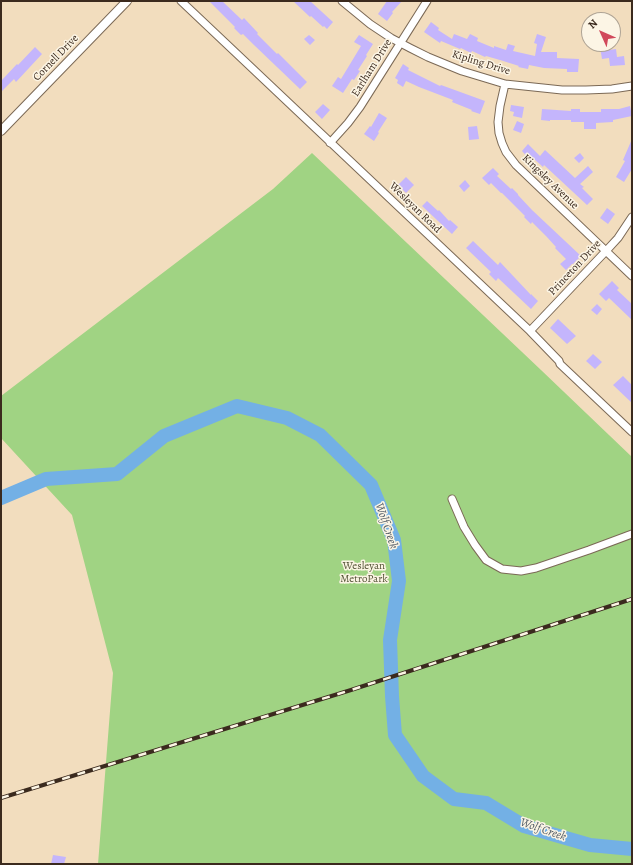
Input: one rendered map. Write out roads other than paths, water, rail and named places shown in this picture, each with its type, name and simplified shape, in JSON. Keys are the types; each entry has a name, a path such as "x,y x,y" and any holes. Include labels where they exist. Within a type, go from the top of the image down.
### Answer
{"street":[{"name":"Cornell Drive","path":"1,131 128,1"},
{"name":"Wesleyan Road","path":"181,1 530,331 559,361 560,364 632,432"},
{"name":"Kipling Drive","path":"342,1 390,38 443,63 505,84 562,90 586,90 632,86"},
{"name":"Earlham Drive","path":"330,143 360,107 427,1"},
{"name":"Kingsley Avenue","path":"505,84 498,122 499,133 506,152 516,165 632,276"},
{"name":"Princeton Drive","path":"530,331 618,238 632,217"},
{"path":"452,500 464,527 475,545 486,560 502,569 521,571 536,568 632,534"}],"waterway":[{"name":"Wolf Creek","path":"1,498 46,479 117,474 164,436 237,406 287,418 320,435 371,485 394,540 399,581 390,640 395,735 423,776 454,799 486,803 524,826 590,845 632,849"}],"railway":[{"path":"1,798 351,690 632,599"}],"park label":[{"name":"Wesleyan MetroPark","path":"364,572"}]}
